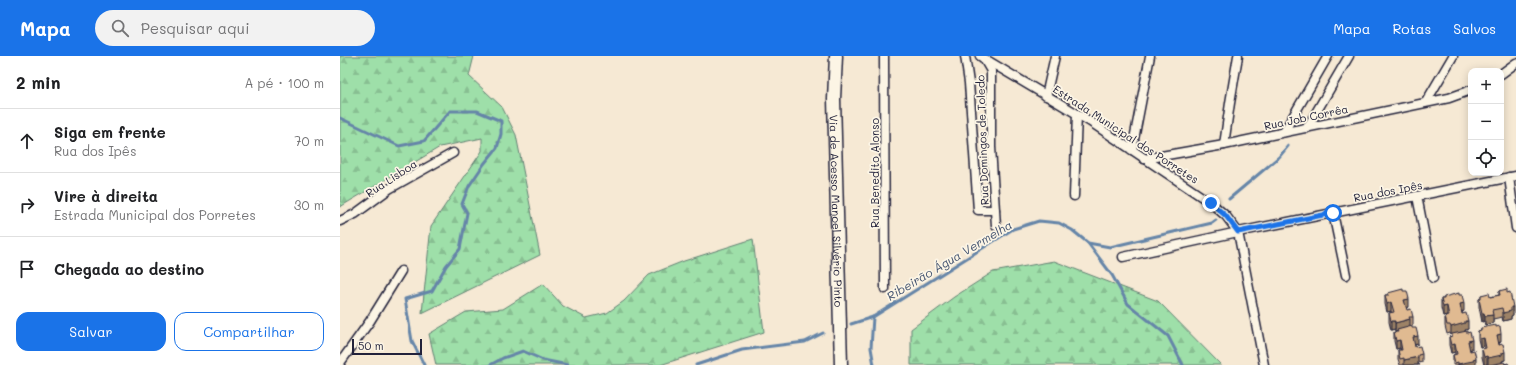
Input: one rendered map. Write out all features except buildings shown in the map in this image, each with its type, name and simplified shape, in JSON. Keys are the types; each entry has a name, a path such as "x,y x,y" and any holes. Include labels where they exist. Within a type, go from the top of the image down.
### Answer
{"main road":[{"name":"Via de Acesso Manoel Silvério Pinto","path":"836,56 835,107 842,365"}],"street":[{"name":"Rua Benedito Alonso","path":"884,56 885,289"},
{"path":"965,56 970,83 978,210 995,210"},
{"path":"1046,96 1055,56"},
{"path":"1132,150 1150,56"},
{"path":"1224,145 1238,56"},
{"path":"1284,132 1328,56"},
{"path":"1307,128 1349,56"},
{"path":"1426,102 1453,56"},
{"name":"Rua Domingos de Toledo","path":"982,57 991,71 991,147 996,226"},
{"name":"Estrada Municipal dos Porretes","path":"982,57 1077,114 1211,203 1226,216 1238,232 1264,365"},
{"path":"1504,72 1516,63"},
{"name":"Rua Job Corrêa","path":"1144,159 1307,128 1449,98 1468,91"},
{"path":"1074,196 1077,114"},
{"name":"Rua Lisboa","path":"340,221 354,214 389,190 453,153"},
{"path":"1512,177 1516,228"},
{"name":"Rua dos Ipês","path":"1123,257 1238,232 1512,177"},
{"path":"1417,196 1433,278"},
{"path":"1333,213 1346,275"},
{"path":"340,363 366,327 401,271"}],"green space":[{"path":"340,56 474,56 469,76 502,107 516,135 540,255 422,313 431,226 482,151 482,138 440,147 340,207"},
{"path":"753,239 764,332 660,365 436,365 429,334 466,312 503,309 543,284 563,306 586,318 607,313 624,301 649,275 684,261"},
{"path":"1054,261 1158,301 1221,365 911,365 911,329 954,297 993,272"}],"waterway":[{"name":"Ribeirão Água Vermelha","path":"340,118 399,146 424,141 450,111 477,111 501,121 501,134 497,148 469,186 462,204 467,213 460,249 446,266 432,291 405,299 412,341 424,365"},
{"name":"Ribeirão Água Vermelha","path":"1229,199 1279,157 1288,146"},
{"name":"Ribeirão Água Vermelha","path":"851,324 873,317 1013,229 1039,221 1059,223 1072,230 1088,243 1110,247 1212,223 1216,220"},
{"path":"1088,243 1112,275 1128,304 1168,336 1183,365"},
{"path":"873,317 871,348 874,365"},
{"name":"Ribeirão Água Vermelha","path":"696,365 742,350 805,342 823,333"},
{"name":"Ribeirão Água Vermelha","path":"490,365 503,358 523,351 543,360 568,365"}],"route":[{"path":"1211,203 1226,216 1238,232 1333,213"}]}
